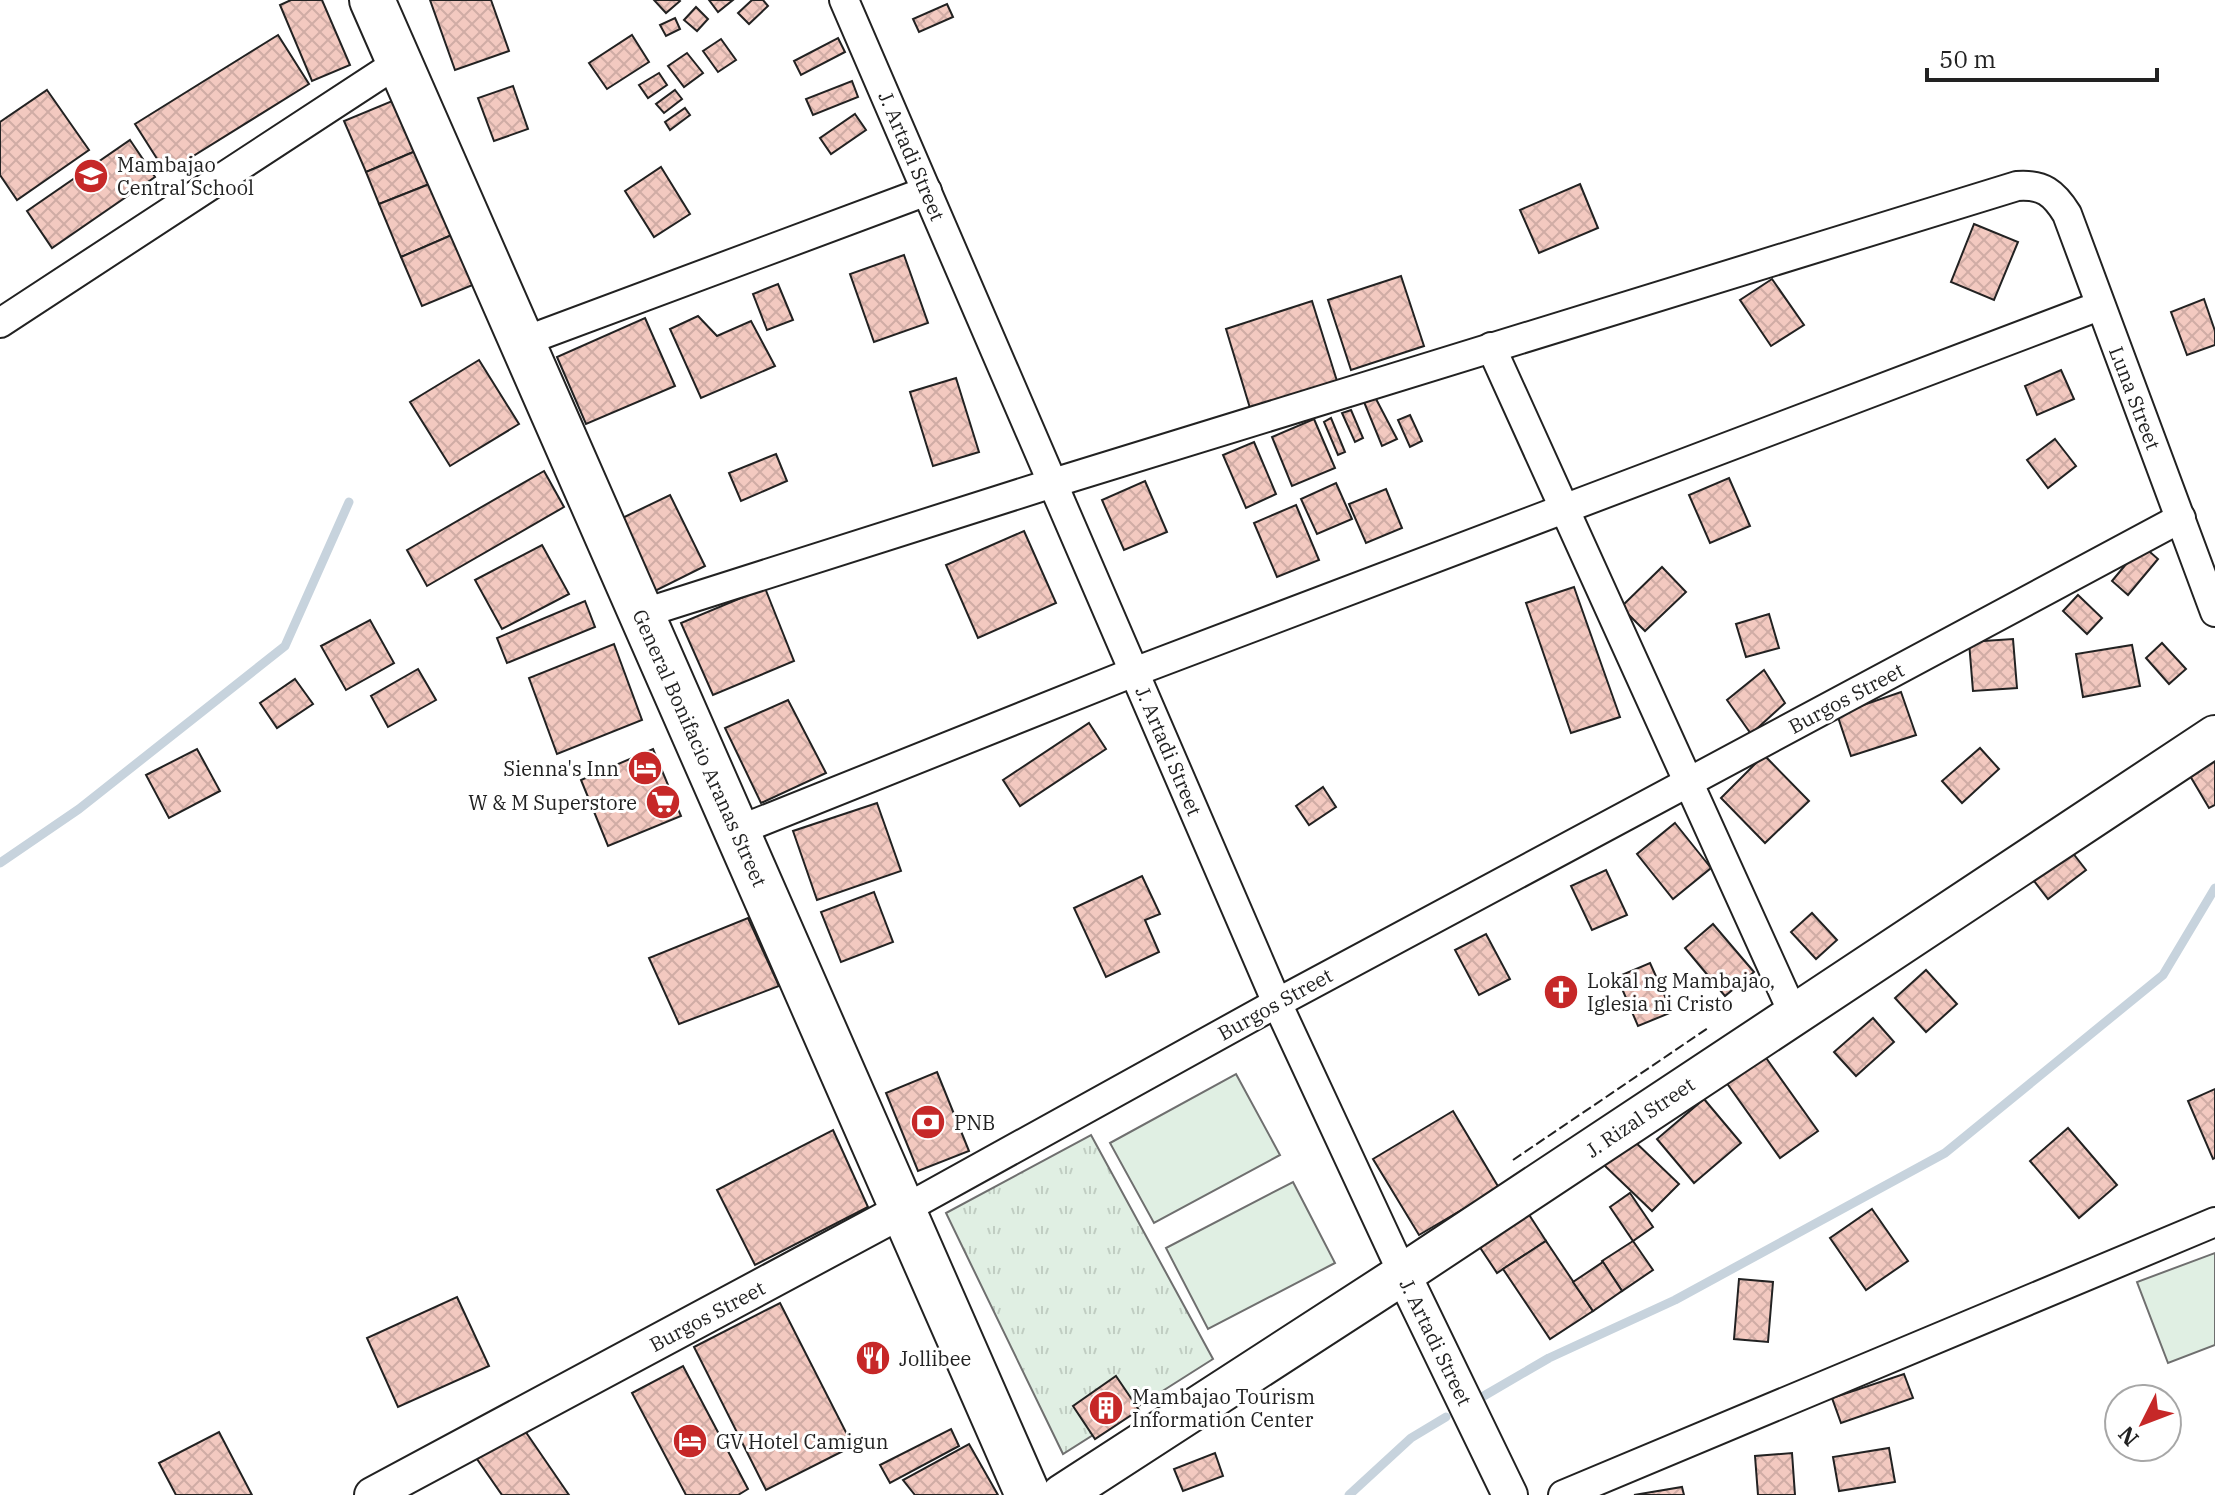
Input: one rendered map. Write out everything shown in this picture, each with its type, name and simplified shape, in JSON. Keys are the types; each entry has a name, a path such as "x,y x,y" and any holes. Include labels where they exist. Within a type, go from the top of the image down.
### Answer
{"main road":[{"name":"General Bonifacio Aranas Street","path":"372,0 1028,1495"},
{"name":"J. Rizal Street","path":"1062,1495 1403,1274 2215,736"}],"street":[{"name":"J. Artadi Street","path":"844,0 1277,1003 1510,1495"},
{"path":"0,323 399,62"},
{"name":"Luna Street","path":"1491,347 2017,186 2033,185 2047,189 2067,214 2215,612"},
{"path":"522,342 927,191"},
{"path":"737,831 1134,672 2099,306"},
{"path":"641,614 1491,347 1794,1015"},
{"name":"Burgos Street","path":"372,1495 903,1210 1277,1003 2181,518"},
{"path":"1563,1495 2215,1222"}],"green space":[{"path":"1236,1074 1280,1155 1154,1223 1110,1143"},
{"path":"1091,1135 1213,1359 1063,1454 946,1213"},
{"path":"1293,1182 1335,1263 1208,1329 1166,1248"},
{"path":"2215,1253 2215,1345 2168,1363 2137,1282"}],"building":[{"path":"291,0 322,0 350,65 312,81 280,5"},
{"path":"430,0 491,0 509,51 455,70"},
{"path":"654,0 679,0 680,1 666,13"},
{"path":"709,0 733,0 718,12"},
{"path":"752,0 763,0 768,6 749,24 738,13"},
{"path":"947,4 953,17 919,32 913,19"},
{"path":"696,7 708,19 697,31 684,20"},
{"path":"675,18 680,29 666,36 660,25"},
{"path":"278,35 309,84 166,173 135,124"},
{"path":"632,35 649,62 607,89 589,63"},
{"path":"838,38 845,52 801,75 794,61"},
{"path":"721,39 736,60 718,72 703,51"},
{"path":"687,53 703,73 684,87 668,66"},
{"path":"659,73 667,85 648,98 639,85"},
{"path":"852,81 858,97 813,115 806,99"},
{"path":"513,86 528,129 494,141 478,98"},
{"path":"47,90 89,150 17,200 0,175 0,122"},
{"path":"675,90 682,99 664,113 656,104"},
{"path":"397,99 418,150 366,172 344,121"},
{"path":"685,108 690,115 670,130 665,122"},
{"path":"855,114 866,130 831,154 820,138"},
{"path":"130,140 155,177 52,248 27,211"},
{"path":"418,150 432,183 379,204 366,172"},
{"path":"661,167 690,214 654,237 625,191"},
{"path":"432,183 454,234 401,257 379,204"},
{"path":"1580,184 1598,228 1539,253 1520,210"},
{"path":"1974,224 2018,242 1994,300 1951,282"},
{"path":"454,234 475,284 422,306 401,257"},
{"path":"904,255 928,323 874,342 850,274"},
{"path":"1401,276 1424,346 1351,370 1328,300"},
{"path":"1772,279 1804,325 1771,346 1740,300"},
{"path":"778,284 793,320 767,330 753,294"},
{"path":"2204,299 2215,331 2215,345 2187,355 2171,312"},
{"path":"1312,301 1337,381 1250,408 1226,329"},
{"path":"698,316 717,336 751,321 775,366 701,398 670,329"},
{"path":"645,318 675,386 586,424 557,357"},
{"path":"479,360 519,424 450,466 410,402"},
{"path":"2061,370 2074,399 2037,415 2025,386"},
{"path":"956,378 979,452 933,466 910,392"},
{"path":"1375,397 1397,439 1382,446 1364,402"},
{"path":"1351,410 1363,438 1355,442 1342,413"},
{"path":"1410,415 1422,441 1410,447 1398,420"},
{"path":"1331,418 1345,452 1338,455 1324,422"},
{"path":"1314,419 1335,468 1292,486 1272,437"},
{"path":"2055,439 2076,466 2048,488 2027,460"},
{"path":"1254,442 1276,494 1246,508 1223,455"},
{"path":"776,454 787,481 741,501 729,473"},
{"path":"544,471 564,507 427,586 407,550"},
{"path":"1729,478 1750,526 1710,543 1689,495"},
{"path":"1145,481 1167,532 1124,550 1102,500"},
{"path":"1336,483 1352,519 1317,534 1301,499"},
{"path":"1386,489 1402,528 1366,543 1349,504"},
{"path":"670,495 705,566 647,595 612,523"},
{"path":"1296,505 1319,560 1277,577 1254,523"},
{"path":"1024,531 1056,603 978,638 946,565"},
{"path":"542,545 569,594 502,629 475,580"},
{"path":"2142,545 2158,559 2128,595 2112,581"},
{"path":"1662,567 1686,592 1645,631 1621,607"},
{"path":"1574,587 1620,717 1571,733 1526,603"},
{"path":"765,588 794,661 713,695 681,623"},
{"path":"2078,595 2102,618 2087,634 2063,611"},
{"path":"585,601 595,627 507,663 497,638"},
{"path":"1769,614 1779,648 1746,657 1736,624"},
{"path":"370,620 394,663 346,690 321,646"},
{"path":"2013,639 2017,688 1973,691 1969,642"},
{"path":"2162,643 2186,669 2169,684 2146,658"},
{"path":"614,644 642,720 557,754 529,678"},
{"path":"2132,645 2140,686 2083,697 2076,654"},
{"path":"418,669 436,700 388,727 371,696"},
{"path":"1764,670 1785,703 1751,734 1727,700"},
{"path":"295,679 313,704 277,728 260,703"},
{"path":"1901,692 1916,735 1851,756 1837,714"},
{"path":"788,700 826,773 761,803 725,728"},
{"path":"1089,723 1106,749 1020,806 1003,780"},
{"path":"1980,748 1999,769 1962,803 1942,781"},
{"path":"197,749 220,791 169,818 146,775"},
{"path":"653,749 681,816 608,846 581,780"},
{"path":"1764,755 1809,801 1765,843 1721,798"},
{"path":"2211,755 2215,762 2215,805 2209,808 2186,769"},
{"path":"1323,787 1336,807 1309,825 1296,806"},
{"path":"877,803 901,871 817,900 793,831"},
{"path":"1675,823 1711,868 1673,899 1637,854"},
{"path":"2065,843 2086,870 2048,899 2027,872"},
{"path":"1606,870 1627,915 1592,930 1571,886"},
{"path":"1142,876 1160,914 1145,920 1159,952 1106,977 1074,908"},
{"path":"874,892 893,942 841,962 821,912"},
{"path":"1812,913 1837,940 1816,959 1791,932"},
{"path":"748,918 779,986 679,1024 649,958"},
{"path":"1713,924 1754,972 1725,996 1685,948"},
{"path":"1486,934 1510,979 1479,995 1455,950"},
{"path":"1650,963 1672,1012 1638,1026 1617,977"},
{"path":"1926,970 1957,1004 1926,1032 1895,998"},
{"path":"1873,1018 1894,1042 1856,1076 1834,1052"},
{"path":"1764,1055 1818,1131 1780,1158 1726,1082"},
{"name":"PNB","path":"937,1072 969,1151 918,1171 886,1093"},
{"path":"2215,1089 2215,1158 2213,1159 2188,1101"},
{"path":"1704,1099 1741,1143 1694,1183 1657,1139"},
{"path":"1453,1111 1499,1188 1419,1235 1373,1159"},
{"path":"2068,1128 2117,1185 2079,1218 2030,1161"},
{"path":"833,1130 868,1207 755,1265 717,1190"},
{"path":"1631,1138 1679,1184 1652,1211 1604,1165"},
{"path":"1630,1193 1653,1227 1633,1241 1610,1207"},
{"path":"1872,1209 1908,1261 1866,1290 1830,1238"},
{"path":"1526,1210 1546,1241 1497,1273 1477,1243"},
{"path":"1546,1241 1593,1311 1550,1339 1503,1269"},
{"path":"1633,1241 1653,1270 1622,1291 1602,1261"},
{"path":"1603,1262 1622,1291 1593,1311 1573,1282"},
{"path":"1739,1279 1773,1282 1768,1342 1734,1339"},
{"path":"457,1297 489,1366 398,1407 367,1338"},
{"path":"780,1303 853,1446 766,1490 694,1347"},
{"name":"GV Hotel Camigun","path":"683,1366 748,1489 738,1495 686,1495 632,1393"},
{"path":"1904,1374 1913,1398 1841,1423 1832,1398"},
{"name":"Mambajao Tourism Information Center","path":"1116,1376 1139,1410 1095,1439 1073,1406"},
{"path":"523,1428 569,1495 502,1495 477,1459"},
{"path":"951,1429 959,1446 890,1483 880,1465"},
{"path":"219,1432 252,1495 176,1495 159,1463"},
{"path":"969,1444 998,1495 915,1495 903,1480"},
{"path":"1889,1448 1895,1482 1839,1491 1833,1457"},
{"path":"1215,1453 1223,1476 1183,1491 1174,1469"},
{"path":"1792,1453 1795,1495 1758,1495 1755,1456"},
{"path":"1682,1487 1684,1495 1634,1495"}],"waterway":[{"path":"0,863 79,809 285,646 349,502"},
{"path":"1482,1397 1549,1358 1675,1300 1945,1153 2163,975 2215,888"},
{"path":"1349,1495 1411,1438 1446,1417"}],"fence":[{"path":"1513,1160 1708,1028"}],"place":[{"name":"Mambajao Central School","path":"91,176"},
{"name":"Sienna's Inn","path":"645,768"},
{"name":"W & M Superstore","path":"663,802"},
{"name":"Lokal ng Mambajao, Iglesia ni Cristo","path":"1561,992"},
{"name":"PNB","path":"928,1122"},
{"name":"Jollibee","path":"873,1358"},
{"name":"Mambajao Tourism Information Center","path":"1106,1408"},
{"name":"GV Hotel Camigun","path":"690,1441"}]}
